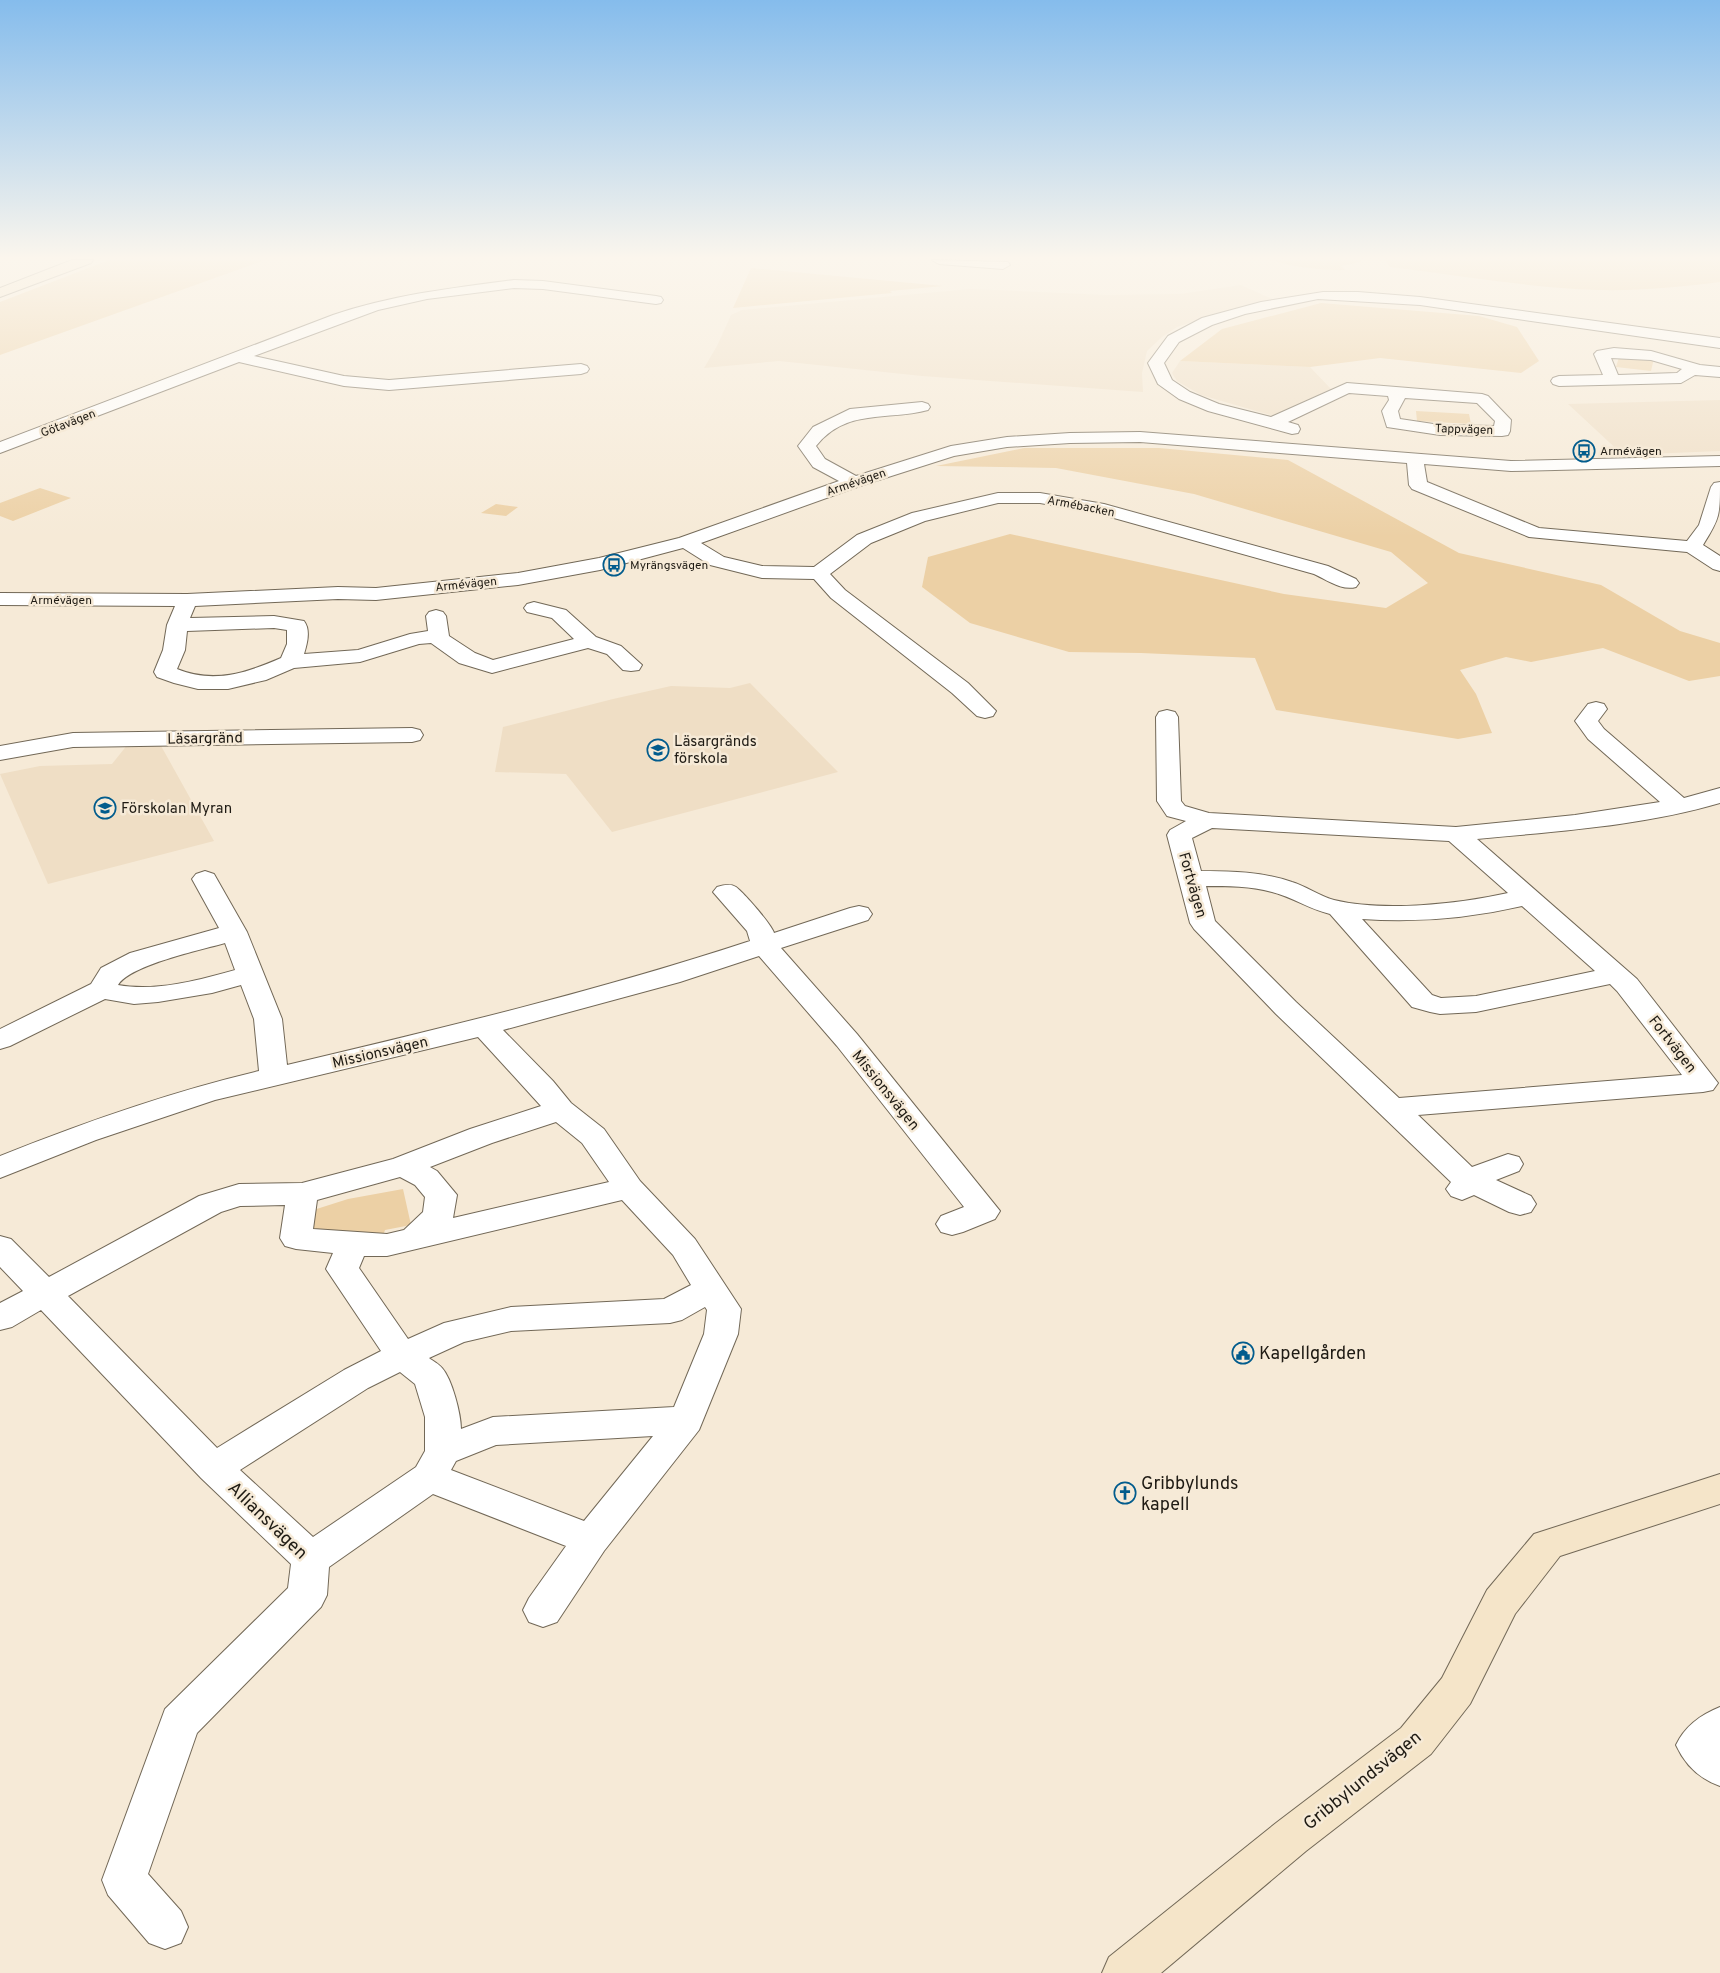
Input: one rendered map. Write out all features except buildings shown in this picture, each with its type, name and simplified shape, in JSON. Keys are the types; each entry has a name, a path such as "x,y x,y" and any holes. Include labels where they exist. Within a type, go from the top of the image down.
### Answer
{"street":[{"name":"Götavägen","path":"0,448 254,352"},
{"path":"1162,352 1156,363 1160,376 1173,389 1196,400 1274,422 1298,431 1309,440 1313,450"},
{"path":"1612,380 1602,354 1631,353 1662,358 1679,361 1697,370"},
{"path":"239,358 344,381 389,385 581,369"},
{"path":"1559,381 1681,378 1686,371 1720,372"},
{"name":"Tappvägen","path":"1274,422 1347,388 1396,391 1482,398 1503,420 1502,430 1440,430 1393,423 1390,411 1397,400 1396,391"},
{"path":"854,482 819,463 807,446 819,430 856,413 922,407"},
{"name":"Armévägen","path":"0,599 187,600 376,594 518,579 600,564 686,542 854,482 951,451 1007,442 1070,438 1140,437 1511,466 1717,465"},
{"path":"1416,458 1418,485 1536,533 1692,547 1720,565"},
{"path":"1692,547 1708,525 1720,486"},
{"name":"Armébacken","path":"819,573 864,539 919,517 998,498 1040,498 1108,510 1322,570 1350,583"},
{"path":"686,542 717,561 762,572 819,573 838,594 960,688 985,711"},
{"path":"290,662 297,644 297,625 318,595"},
{"path":"187,600 176,625 174,650 165,672 184,681 230,683 255,678 290,662 360,656 417,638 437,626 439,639 467,658 492,667 589,641"},
{"path":"534,608 559,614 589,641 614,650 631,665"},
{"path":"176,625 274,622 297,625"},
{"path":"1596,708 1586,721 1596,734 1680,806"},
{"path":"1167,717 1169,801 1176,810 1208,820 1456,834 1575,822 1680,806 1720,795"},
{"name":"Läsargränd","path":"0,753 72,740 412,735"},
{"name":"Fortvägen","path":"1208,820 1179,835 1203,923 1286,1008 1392,1108 1464,1186 1520,1204"},
{"name":"Fortvägen","path":"1392,1108 1703,1083 1627,985 1456,834"},
{"path":"1191,878 1243,880 1291,890 1328,907 1386,912 1444,911 1494,905 1527,897"},
{"path":"205,879 234,932 268,1019 274,1077"},
{"path":"726,892 760,929 764,945"},
{"path":"1338,908 1422,1001 1440,1006 1476,1004 1615,974"},
{"name":"Missionsvägen","path":"0,1168 85,1133 207,1093 484,1027 670,976 859,914"},
{"path":"0,1040 101,990 112,974 140,959 234,932"},
{"name":"Missionsvägen","path":"764,945 846,1040 984,1211 952,1224"},
{"path":"101,990 134,996 212,985 251,974"},
{"path":"484,1027 543,1088 560,1110 593,1136 630,1188 684,1247 724,1309 721,1334 686,1420 591,1540 543,1610"},
{"path":"0,1318 210,1204 239,1195 302,1194 404,1166 481,1136 560,1110"},
{"path":"1464,1186 1508,1164"},
{"path":"404,1166 426,1178 441,1195 438,1216 414,1239"},
{"path":"302,1194 296,1238 354,1244 387,1244 630,1188"},
{"path":"354,1244 342,1269 402,1356 430,1377 443,1417 436,1464"},
{"name":"Alliansvägen","path":"0,1247 214,1468 311,1559 307,1595 180,1722 124,1880 165,1927"},
{"path":"214,1468 356,1379 456,1332 511,1319 670,1312 710,1289"},
{"path":"311,1559 436,1464 493,1431 686,1420"},
{"path":"436,1464 591,1540"},
{"name":"Gribbylundsvägen","path":"1125,1973 1291,1837 1416,1741 1456,1691 1501,1602 1546,1546 1720,1489"},
{"path":"1720,1726 1697,1744 1720,1767"}],"shaded area":[{"path":"713,352 1147,352 1142,373 1143,392 922,376 779,361 704,368"},
{"path":"1192,352 1533,352 1539,361 1521,373 1380,358 1310,367 1180,361"},
{"path":"1620,354 1654,358 1651,371 1616,367"},
{"path":"1180,361 1310,367 1331,389 1274,416 1201,395 1177,381 1172,373"},
{"path":"1720,400 1720,451 1623,455 1568,404"},
{"path":"1416,411 1469,414 1471,424 1417,421"},
{"path":"1024,448 1159,448 1288,460 1459,553 1601,585 1680,631 1720,643 1720,676 1689,681 1603,648 1531,662 1506,657 1460,670 1476,694 1492,733 1458,739 1276,710 1255,658 1069,652 970,623 922,587 928,557 1010,534 1284,594 1386,608 1428,583 1391,552 1194,494 1056,468 936,466"},
{"path":"40,488 71,498 13,521 0,516 0,503"},
{"path":"496,504 518,507 506,516 481,513"},
{"name":"Läsargränds förskola","path":"750,683 838,772 612,832 566,774 495,772 503,727 671,686 730,688"},
{"name":"Förskolan Myran","path":"128,744 160,744 214,841 48,884 0,774 40,766 112,764"},
{"path":"403,1189 411,1225 385,1230 382,1239 308,1234 304,1213 348,1199"}],"place":[{"name":"Armévägen","path":"1584,451"},
{"name":"Myrängsvägen","path":"614,565"},
{"name":"Läsargränds förskola","path":"658,750"},
{"name":"Förskolan Myran","path":"105,808"},
{"name":"Kapellgården","path":"1243,1353"},
{"name":"Gribbylunds kapell","path":"1125,1493"}]}
